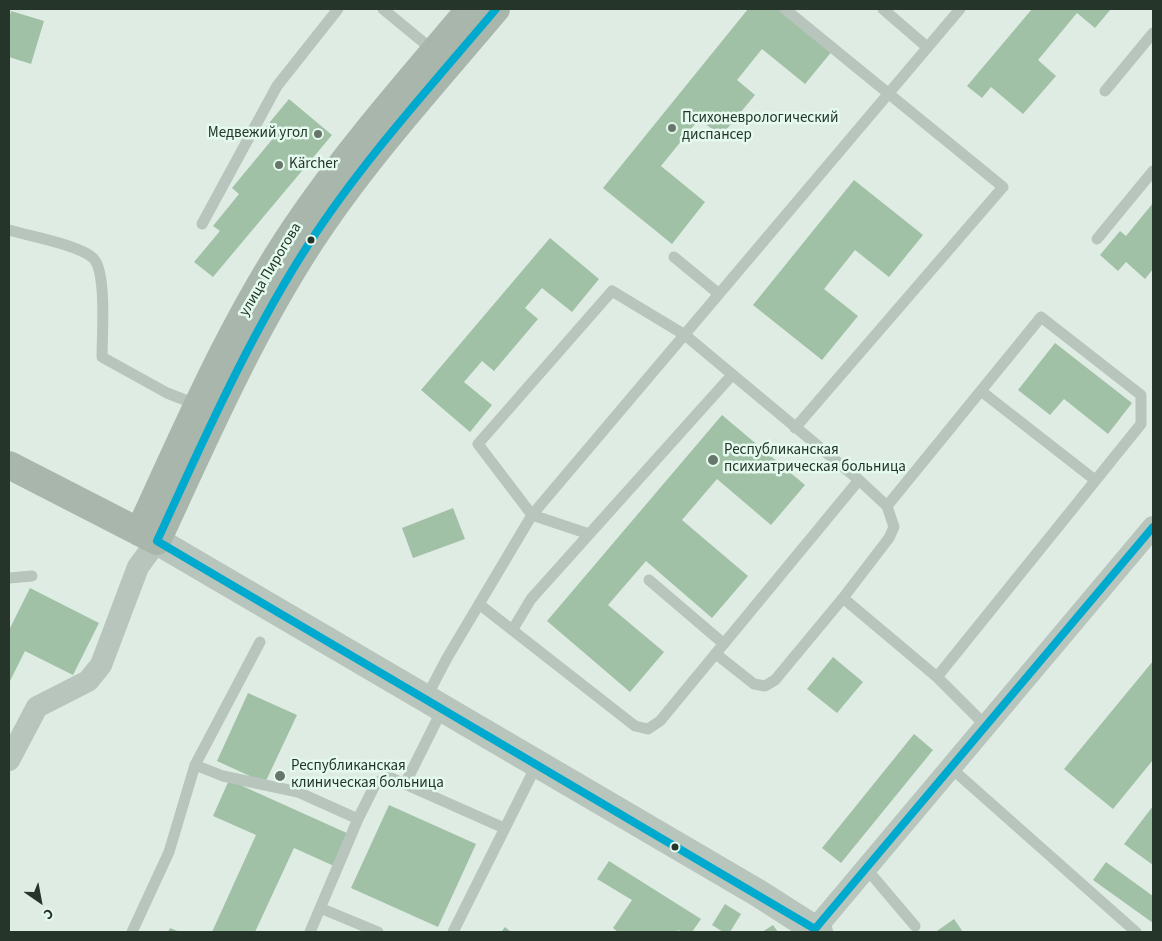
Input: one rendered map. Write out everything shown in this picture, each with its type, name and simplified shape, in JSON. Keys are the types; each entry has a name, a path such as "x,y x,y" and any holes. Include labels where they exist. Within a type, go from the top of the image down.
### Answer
{"main road":[{"name":"улица Пирогова","path":"148,536 215,414 278,292 311,240 442,58 470,9"},
{"name":"улица Пирогова","path":"148,536 198,405 248,304 296,227 351,151 442,58 496,9"},
{"path":"9,465 148,536"}],"street":[{"path":"148,536 817,930 865,867 951,768 1153,527"},
{"name":"улица Пирогова","path":"9,760 37,707 88,681 101,665 148,536"}],"lane":[{"path":"202,224 277,86 338,9"},
{"path":"383,9 397,13 442,58"},
{"path":"785,9 1003,188 795,428"},
{"path":"883,9 927,47"},
{"path":"405,784 434,703 478,604 532,515 960,9"},
{"path":"1105,91 1153,33"},
{"path":"1096,239 1153,171"},
{"path":"9,230 81,250 94,258 100,272 102,357 167,394 198,405"},
{"path":"674,257 719,294"},
{"path":"589,534 532,515 478,444 612,291 685,335 859,480 887,506 894,527 889,538 843,598 775,680 765,686 754,684 716,654"},
{"path":"887,506 1041,316 1141,395 1141,424 937,677"},
{"path":"513,629 531,599 732,375"},
{"path":"981,391 1095,480"},
{"path":"478,604 513,629 635,726 648,728 660,721 859,480"},
{"path":"9,578 32,576"},
{"path":"649,580 724,644"},
{"path":"843,598 937,677 986,726"},
{"path":"132,932 169,852 196,765 260,642"},
{"path":"453,932 537,764"},
{"path":"196,765 223,776 298,792 358,819"},
{"path":"951,768 1136,932"},
{"path":"310,932 358,819 376,783 389,777 504,828"},
{"path":"865,867 916,926"},
{"path":"320,908 378,932"}],"building":[{"name":"Психоневрологический диспансер","path":"748,9 783,9 833,50 805,84 762,49 737,80 755,95 721,136 699,119 661,166 705,202 672,244 603,188"},
{"path":"1032,9 1111,9 1095,28 1077,13 1038,60 1056,76 1023,114 991,87 982,98 967,86"},
{"path":"11,11 44,21 31,64 9,57 9,20"},
{"path":"289,99 332,135 213,277 194,262 220,231 213,226 239,194 232,188 275,136 265,128"},
{"path":"854,180 923,235 889,277 855,250 824,289 858,316 822,360 753,305"},
{"path":"1153,203 1153,269 1145,279 1126,262 1118,271 1100,255 1120,231 1126,236"},
{"path":"550,238 599,279 572,312 542,288 525,308 538,319 494,371 482,361 464,382 492,405 470,432 421,390"},
{"path":"1055,343 1132,403 1108,434 1064,399 1050,415 1018,390"},
{"path":"722,415 805,485 771,525 717,479 682,520 748,576 712,618 646,561 608,605 664,652 630,692 547,621"},
{"path":"453,508 465,539 413,558 402,528"},
{"path":"30,588 99,623 73,675 25,651 9,683 9,630"},
{"path":"833,657 863,682 837,713 807,689"},
{"path":"1153,661 1153,760 1113,809 1064,769"},
{"path":"248,693 297,715 265,783 217,761"},
{"path":"914,734 933,750 841,863 822,848"},
{"path":"229,780 349,834 334,866 294,848 255,932 212,932 256,835 213,816"},
{"path":"389,805 476,844 438,927 351,888"},
{"path":"1153,806 1153,865 1124,844"},
{"path":"609,861 701,919 692,932 678,930 677,932 618,932 613,928 632,900 597,879"},
{"path":"1106,862 1153,896 1153,923 1093,880"},
{"path":"725,904 741,914 730,932 723,932 712,925"},
{"path":"954,919 963,932 934,932 937,931"},
{"path":"773,925 778,932 762,932"},
{"path":"505,927 511,932 501,932"},
{"path":"170,928 180,932 168,932"}],"transit line":[{"path":"496,9 376,152 310,242 267,314 228,388 157,541 815,929 1153,527"}],"place":[{"name":"Психоневрологический диспансер","path":"672,128"},
{"name":"Медвежий угол","path":"318,134"},
{"name":"Kärcher","path":"279,165"},
{"name":"Республиканская психиатрическая больница","path":"713,460"},
{"name":"Республиканская клиническая больница","path":"280,776"}]}
